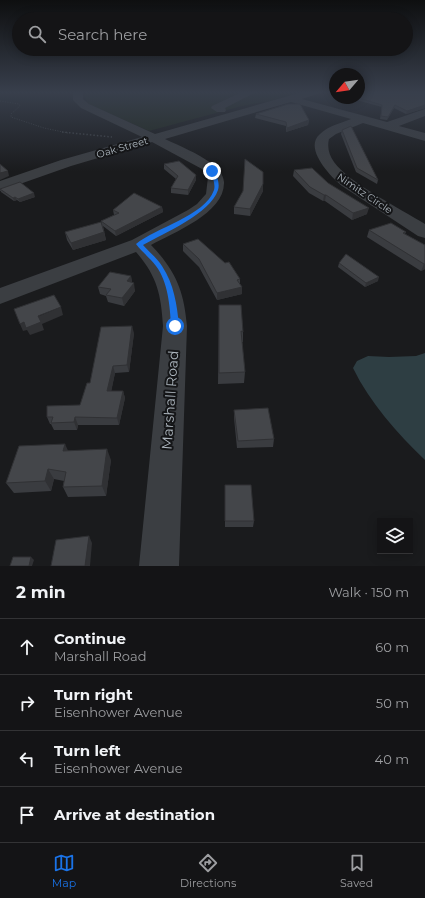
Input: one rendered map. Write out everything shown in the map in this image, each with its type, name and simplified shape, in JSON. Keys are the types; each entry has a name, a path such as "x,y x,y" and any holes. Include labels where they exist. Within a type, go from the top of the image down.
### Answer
{"street":[{"path":"0,296 139,244 169,229 202,208 214,196 216,190 216,176 207,166 154,138 112,118"},
{"name":"Oak Street","path":"0,186 46,170 223,118"},
{"path":"388,126 408,118"},
{"path":"363,119 425,137"},
{"name":"Nimitz Circle","path":"363,119 332,131 323,138 322,149 329,164 336,174 347,183 425,232"},
{"name":"Marshall Road","path":"139,244 159,265 165,277 174,305 175,326 159,566"}],"path":[{"path":"18,118 43,128 84,136 117,137 132,144"}],"green space":[{"path":"120,118 196,118 149,131"}],"shaded area":[{"path":"425,353 425,460 385,417 367,393 353,368 357,361 368,356 416,356"}],"building":[{"path":"273,118 308,118 309,120 287,128 286,122"},
{"path":"351,126 378,180 357,168 342,130"},
{"path":"245,159 263,172 263,184 250,209 234,207 243,191"},
{"path":"179,161 196,175 188,190 171,188 178,176 164,164"},
{"path":"0,164 8,171 0,173"},
{"path":"312,168 328,183 369,208 353,213 326,195 310,187 294,170"},
{"path":"20,182 34,193 18,199 15,197 13,198 0,189"},
{"path":"134,193 162,207 115,231 101,221 119,213 113,210"},
{"path":"101,222 104,232 71,243 65,232"},
{"path":"391,223 406,232 403,233 425,245 425,264 369,230"},
{"path":"198,239 225,263 229,262 240,279 237,280 242,287 217,293 199,259 183,244"},
{"path":"346,254 379,277 366,283 339,263"},
{"path":"110,272 131,276 127,281 134,283 122,298 106,295 111,289 98,287"},
{"path":"54,295 61,307 38,316 41,322 26,328 24,322 20,324 14,309"},
{"path":"219,305 241,305 243,332 241,331 245,372 219,373"},
{"path":"132,326 127,365 113,366 107,391 123,391 117,418 75,417 74,422 51,423 53,417 47,417 47,406 80,405 87,383 90,383 101,327"},
{"path":"268,408 274,439 238,441 234,410"},
{"path":"65,444 63,451 107,449 102,486 63,487 66,472 48,469 45,481 6,483 19,446"},
{"path":"225,485 251,485 254,521 225,521"},
{"path":"89,536 85,566 51,566 56,540"},
{"path":"13,557 31,557 29,566 10,566"}],"route":[{"path":"175,326 174,305 165,277 159,265 139,244 169,229 194,214 209,202 214,196 217,183 216,176 212,171"}]}
